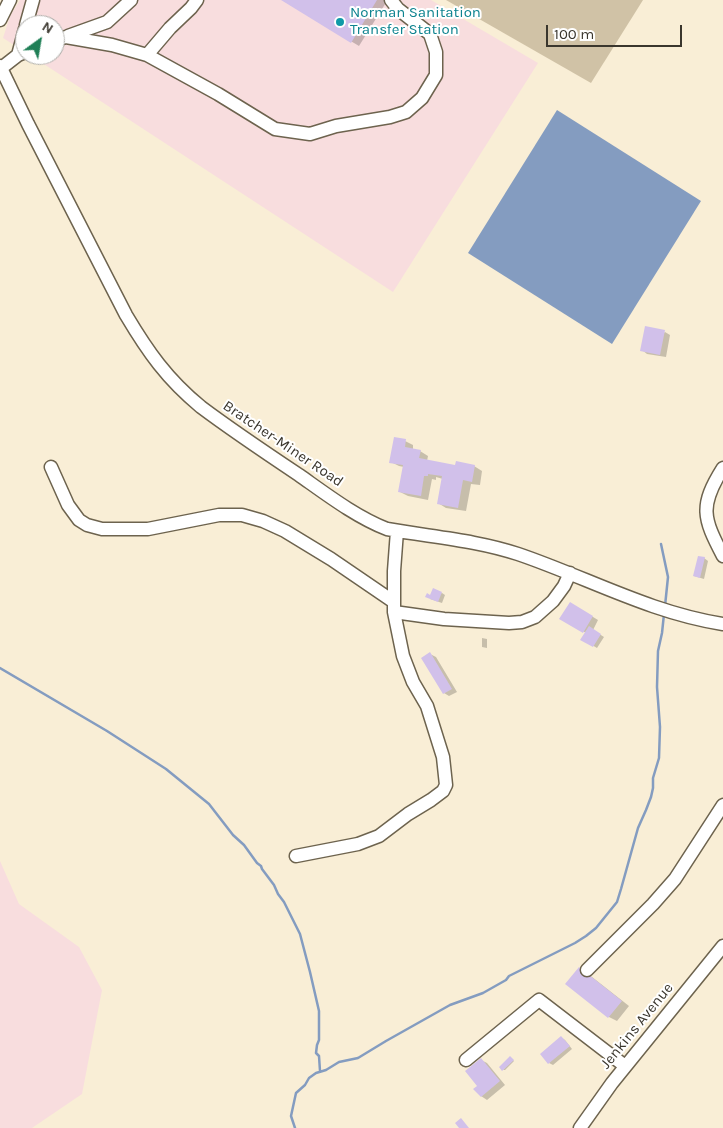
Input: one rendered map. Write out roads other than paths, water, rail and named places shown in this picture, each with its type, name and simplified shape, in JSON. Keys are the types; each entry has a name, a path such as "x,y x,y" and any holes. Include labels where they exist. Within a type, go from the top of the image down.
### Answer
{"street":[{"path":"0,20 10,0"},
{"path":"29,15 33,0"},
{"path":"65,37 107,22 131,0"},
{"path":"147,55 197,0"},
{"path":"65,39 112,45 147,55 218,94 275,129 310,134 336,126 390,118 406,112 422,98 436,75 436,52 430,34 398,9 391,0"},
{"path":"0,68 15,57"},
{"name":"Bratcher-Miner Road","path":"0,68 126,314 147,349 167,375 187,396 339,503 387,529 461,540 500,549 527,557 669,611 708,622 723,624"},
{"path":"51,467 68,505 79,520 87,525 102,529 148,529 219,515 242,515 263,520 285,531 370,585 394,607 444,620 522,622 535,617 553,601 570,574"},
{"path":"723,468 711,490 707,502 706,517 710,530 723,556"},
{"path":"296,856 358,844 379,836 443,791 446,785 443,757 427,706 413,682 403,656 394,607 397,531"},
{"path":"587,970 675,879 723,805"},
{"name":"Jenkins Avenue","path":"580,1128 625,1066 723,946"},
{"path":"466,1060 539,1000 625,1066"}],"water":[{"path":"557,110 701,201 612,344 468,253"}],"waterway":[{"path":"661,544 668,577 665,606"},
{"path":"295,1128 291,1116 296,1093 316,1073 326,1070 339,1062 358,1058 450,1005 483,993 506,980 509,976 575,943 596,928 617,902 638,828 651,797 653,778 659,758 658,651 664,614"},
{"path":"0,668 107,731 166,769 209,804 233,835 261,866 284,902 300,934 319,1011 319,1040 316,1053 319,1056 320,1071"}],"place":[{"name":"Norman Sanitation Transfer Station","path":"340,22"}]}
